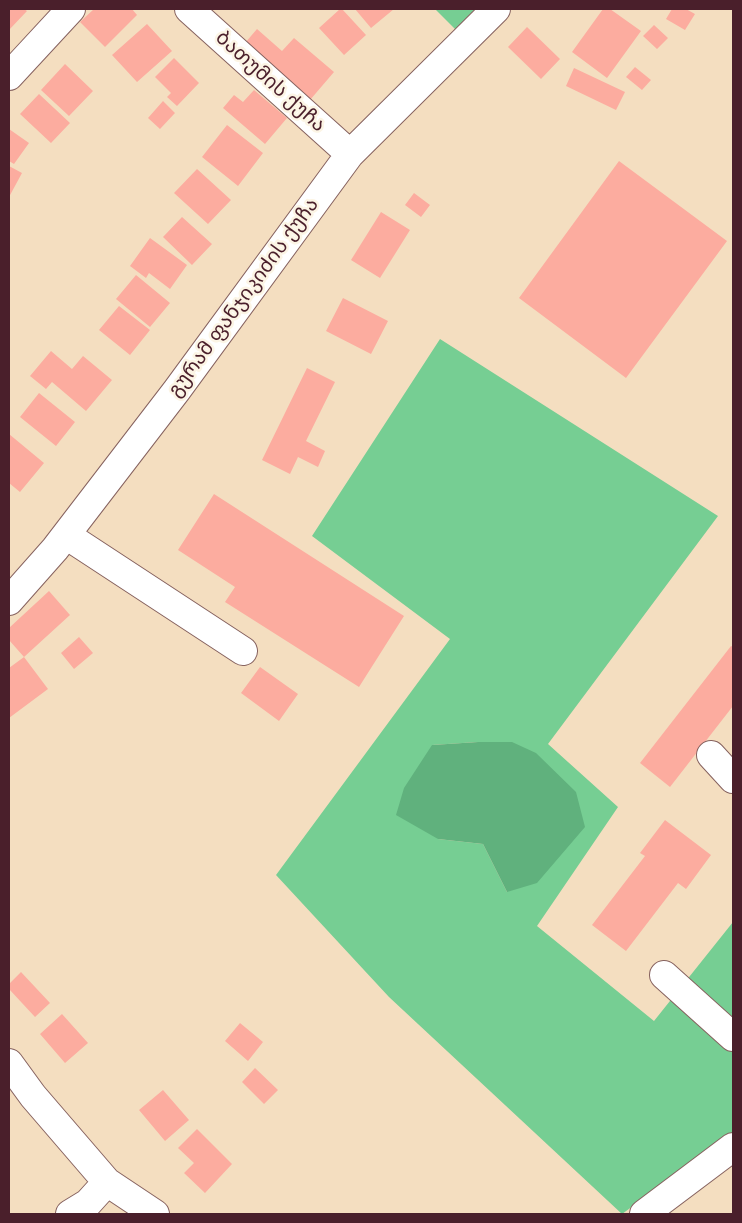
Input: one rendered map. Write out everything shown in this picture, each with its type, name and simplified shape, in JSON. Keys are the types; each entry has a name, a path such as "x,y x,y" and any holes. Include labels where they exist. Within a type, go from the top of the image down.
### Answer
{"street":[{"path":"9,76 71,9"},
{"name":"ბათუმის ქუჩა","path":"190,9 350,154"},
{"name":"გურამ ფანჯიკიძის ქუჩა","path":"9,601 66,535 177,390 350,154 496,9"},
{"path":"66,535 243,651"},
{"path":"711,755 733,779"},
{"path":"664,975 733,1037"},
{"path":"9,1063 34,1096 107,1182 155,1214"},
{"path":"644,1214 733,1147"},
{"path":"70,1214 88,1203 107,1182"}],"green space":[{"path":"435,9 475,9 456,30"},
{"path":"440,339 718,516 548,744 618,807 537,926 654,1021 733,922 733,1133 622,1214 389,997 276,875 450,639 312,536","holes":["512,742 507,892 483,844 438,839 432,745"]},
{"path":"512,742 536,753 576,792 585,827 537,883 507,892 483,844 438,839 396,815 404,788 432,745"}],"building":[{"path":"9,9 24,9 27,11 9,30"},
{"path":"94,9 132,9 137,15 105,47 80,22"},
{"path":"340,9 366,35 344,55 319,28"},
{"path":"355,9 394,9 371,28"},
{"path":"603,9 610,9 641,31 607,78 572,52"},
{"path":"672,9 686,9 695,14 685,30 666,19"},
{"path":"147,24 172,51 137,82 112,55"},
{"path":"654,25 668,38 657,49 643,36"},
{"path":"527,27 560,59 541,79 508,47"},
{"path":"257,29 282,51 294,38 334,72 310,100 245,43"},
{"path":"174,58 199,83 177,106 167,97 171,93 155,77"},
{"path":"65,64 93,91 69,116 41,90"},
{"path":"635,67 651,80 642,90 626,77"},
{"path":"574,68 625,92 616,110 566,86"},
{"path":"254,90 287,118 265,144 223,108 234,95 243,102"},
{"path":"39,94 70,123 51,143 20,114"},
{"path":"163,101 175,113 160,129 148,118"},
{"path":"227,125 263,153 238,186 202,157"},
{"path":"9,129 29,143 14,164 9,161"},
{"path":"619,161 727,241 626,378 519,298"},
{"path":"9,166 22,173 9,197"},
{"path":"197,169 231,200 208,224 174,193"},
{"path":"414,193 430,205 421,217 405,205"},
{"path":"381,212 410,230 380,278 351,260"},
{"path":"182,217 212,244 192,265 163,237"},
{"path":"150,238 187,265 170,289 149,273 146,278 130,266"},
{"path":"136,275 170,303 150,327 116,299"},
{"path":"343,298 388,321 371,354 326,331"},
{"path":"119,306 150,330 130,355 99,330"},
{"path":"51,351 72,369 83,356 112,380 86,411 52,382 46,389 30,376"},
{"path":"307,368 335,382 306,441 325,451 318,467 298,457 290,474 262,460"},
{"path":"39,393 75,422 56,446 20,417"},
{"path":"9,434 44,463 20,492 9,483"},
{"path":"214,494 404,616 359,687 225,602 235,587 178,550"},
{"path":"49,591 70,615 24,657 9,640 9,628"},
{"path":"79,637 93,653 74,669 61,653"},
{"path":"731,646 733,647 733,706 670,787 640,763"},
{"path":"24,657 48,689 9,718 9,668"},
{"path":"260,667 298,694 279,721 241,693"},
{"path":"665,820 711,855 686,889 678,883 626,951 592,925 645,856 640,853"},
{"path":"21,972 50,1003 35,1017 9,989 9,984"},
{"path":"62,1014 88,1043 65,1063 40,1034"},
{"path":"240,1023 263,1042 248,1061 225,1041"},
{"path":"255,1068 278,1090 264,1104 242,1082"},
{"path":"163,1090 189,1120 165,1141 139,1110"},
{"path":"197,1129 232,1164 205,1193 184,1173 194,1163 178,1148"}]}
